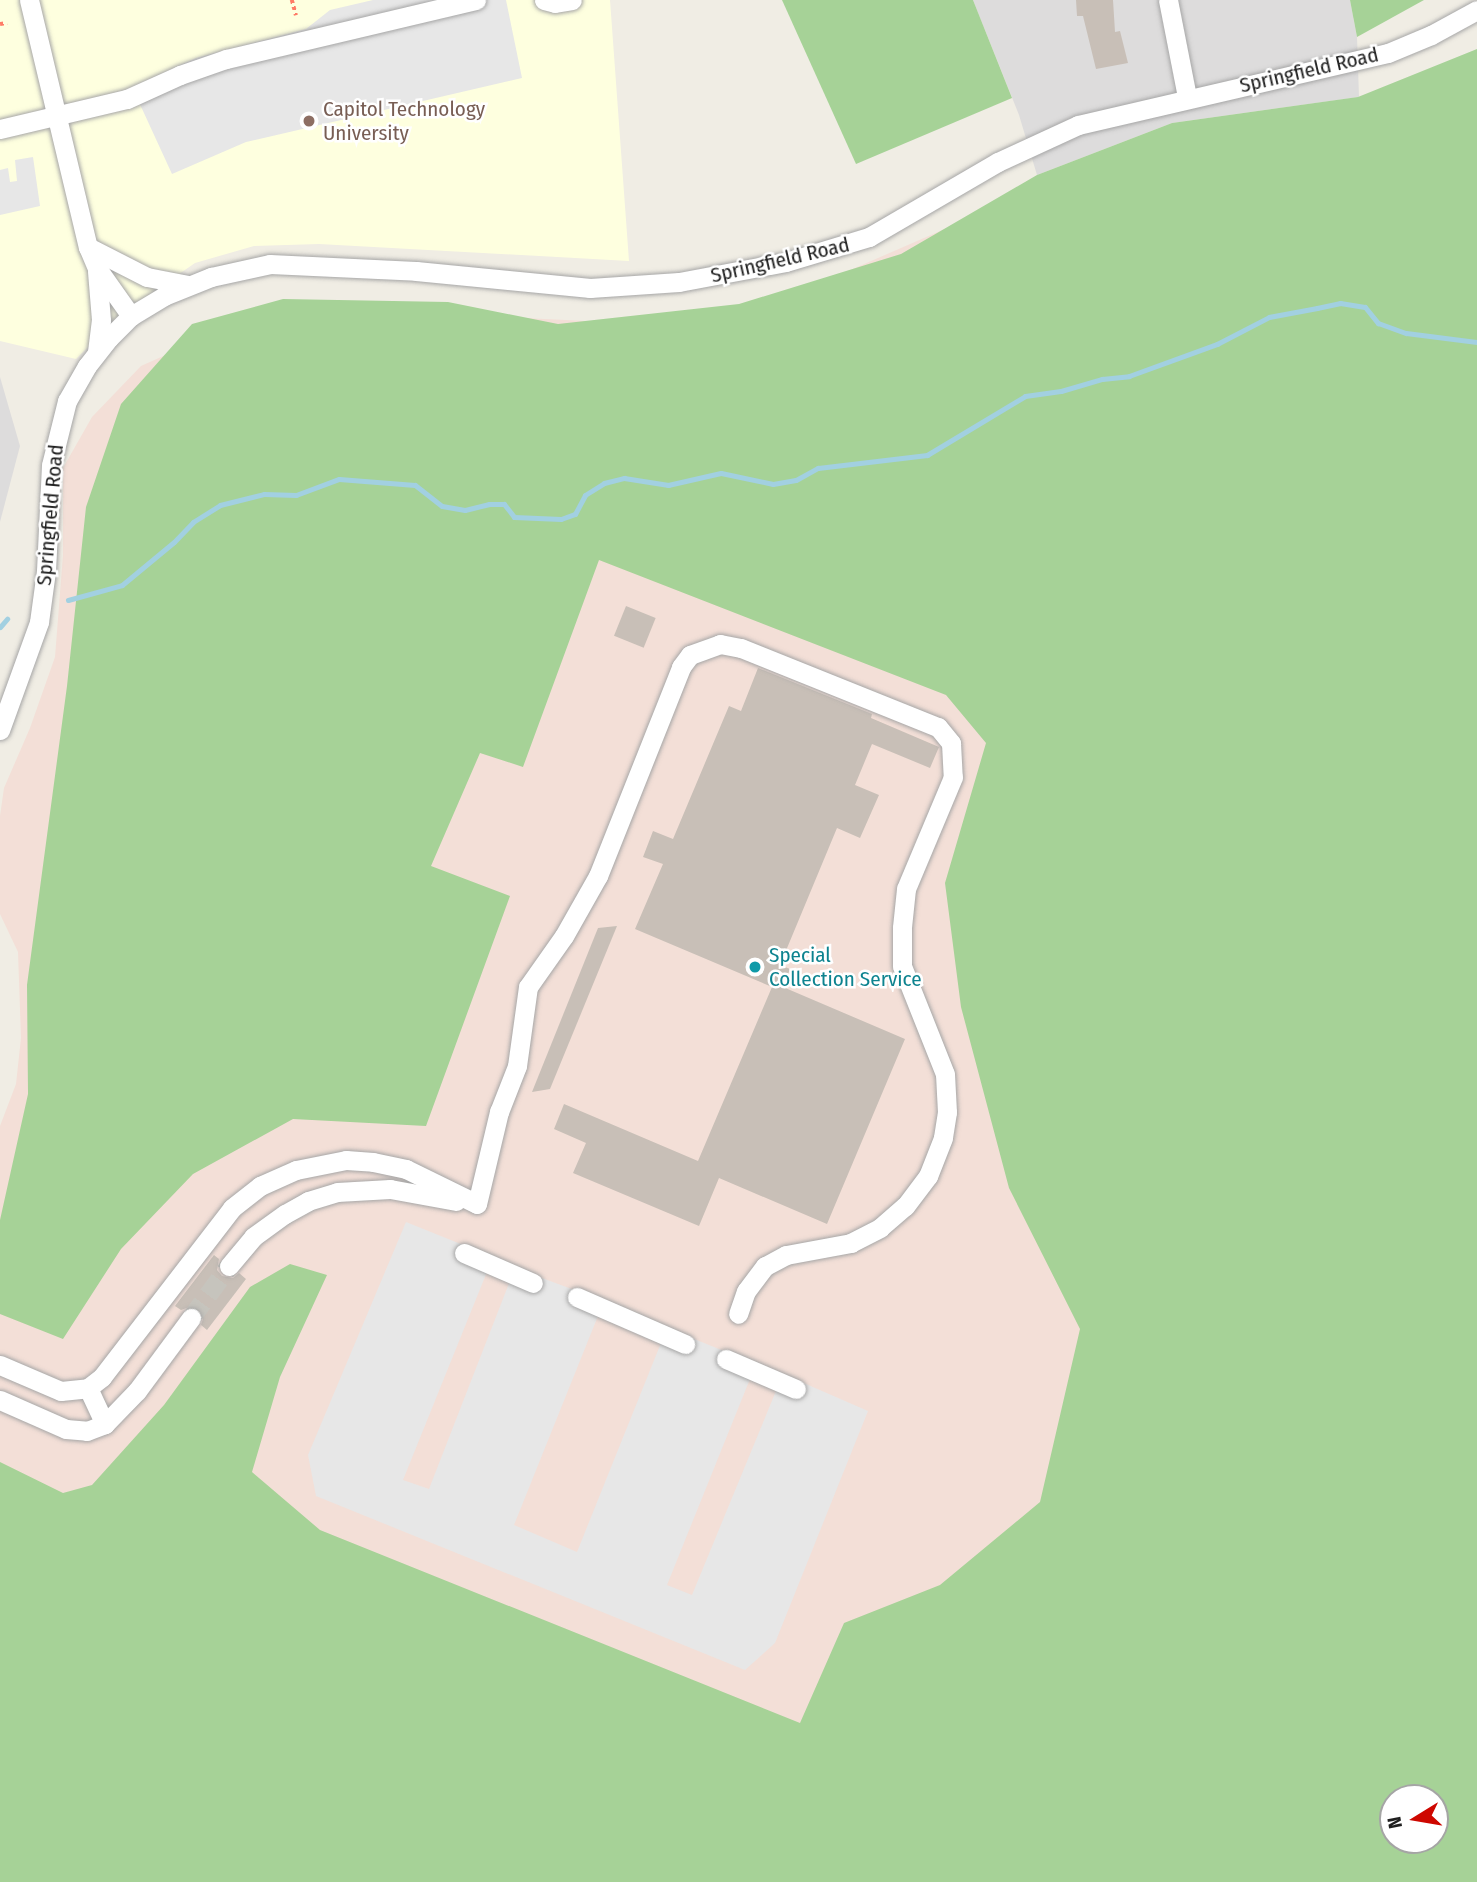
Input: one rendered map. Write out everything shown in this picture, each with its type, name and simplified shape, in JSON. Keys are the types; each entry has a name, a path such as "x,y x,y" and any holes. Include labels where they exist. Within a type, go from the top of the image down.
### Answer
{"street":[{"path":"29,0 88,247 97,268 131,316"},
{"path":"0,129 127,99 180,75 226,59 476,0"},
{"path":"544,0 555,3 572,0"},
{"path":"1168,0 1187,97"},
{"name":"Springfield Road","path":"0,730 39,622 55,441 71,393 96,353 131,316 189,285 233,270 280,264 416,271 590,288 644,285 713,276 842,247 893,226 998,162 1043,139 1103,117 1388,52 1431,35 1477,10"},
{"path":"88,247 147,278 189,285"},
{"path":"96,353 101,320 97,268"},
{"path":"477,1205 499,1112 517,1066 528,987 575,918 598,876 681,667 690,655 720,645 741,648 938,727 951,743 953,777 906,888 902,966 945,1074 947,1112 943,1138 928,1176 905,1206 880,1228 851,1243 786,1255 765,1266 747,1291 738,1314"},
{"path":"0,1365 61,1391 88,1388 102,1377 233,1208 260,1186 322,1163 346,1160 406,1169 477,1205"},
{"path":"229,1266 253,1237 285,1213 308,1201 337,1192 390,1189 477,1205"},
{"path":"464,1252 533,1283"},
{"path":"578,1297 685,1345"},
{"path":"0,1400 65,1429 87,1431 105,1424 137,1391 191,1318"},
{"path":"726,1359 796,1389"},
{"path":"88,1388 105,1424"}],"path":[{"path":"292,0 296,15"},
{"path":"0,24 7,23"}],"shaded area":[{"name":"Capitol Technology University","path":"0,0 610,0 629,261 319,244 254,246 195,263 120,315 76,359 0,341"},
{"path":"373,0 506,0 522,78 246,142 172,174 132,87 196,58 306,29 330,10"},
{"path":"973,0 1350,0 1357,37 1359,97 1172,123 1037,175 1019,115"},
{"path":"33,157 40,206 0,215 0,170 8,168 10,182 17,181 15,160"},
{"name":"Special Collection Service","path":"947,228 1446,1784 1379,1784 1379,1854 1449,1854 1449,1795 1477,1882 0,1882 0,1126 16,1084 21,1038 18,952 0,914 0,816 4,788 30,728 55,657 63,555 63,468 92,417 141,366 208,336 503,317 650,324 726,309 832,278"},
{"path":"0,377 20,446 0,522"},
{"path":"406,1222 493,1257 403,1480 429,1489 515,1268 604,1301 514,1525 577,1552 667,1328 756,1364 667,1585 692,1595 783,1374 868,1411 775,1643 745,1670 316,1496 308,1455"}],"green space":[{"path":"782,0 973,0 1012,98 856,164"},
{"path":"1350,0 1424,0 1357,37"},
{"name":"Special Collection Service","path":"1477,49 1477,1882 0,1882 0,1462 63,1493 92,1485 164,1405 250,1287 290,1264 327,1275 280,1377 252,1472 320,1530 800,1723 844,1623 940,1585 1040,1502 1080,1329 1009,1188 961,1007 945,883 986,743 946,695 599,560 523,767 480,753 431,866 510,896 426,1126 293,1119 193,1174 121,1249 63,1339 0,1314 0,1220 28,1094 27,985 67,686 86,507 121,404 192,324 283,299 448,302 558,324 739,304 901,254 1037,175 1172,123 1358,97"}],"building":[{"path":"1076,0 1113,0 1115,32 1120,31 1128,63 1096,69 1083,16 1077,16"},
{"path":"626,606 656,618 644,648 614,636"},
{"name":"Special Collection Service","path":"758,668 872,714 871,718 939,747 930,768 872,744 855,785 879,795 860,838 837,828 780,965 790,969 783,987 905,1039 827,1224 719,1178 699,1226 573,1173 586,1143 554,1129 564,1104 698,1161 772,987 635,929 663,864 643,857 653,831 673,839 729,706 741,711"},
{"path":"617,926 550,1089 532,1092 598,928"},
{"path":"214,1255 219,1259 217,1270 222,1276 233,1278 239,1273 246,1279 207,1330 201,1325 203,1319 199,1309 192,1306 181,1310 175,1306"}],"waterway":[{"path":"68,600 122,585 174,542 193,522 220,505 264,494 296,495 339,479 415,485 442,506 465,510 489,504 504,504 514,517 561,519 575,514 585,495 604,483 624,478 668,485 721,473 773,484 796,480 818,468 927,455 1025,396 1061,391 1102,379 1129,376 1217,344 1269,317 1340,303 1365,307 1378,323 1406,333 1477,342"},
{"path":"0,627 7,619"}],"tunnel":[{"path":"191,1318 229,1266"}],"place":[{"name":"Capitol Technology University","path":"309,121"},
{"name":"Special Collection Service","path":"755,967"}]}
